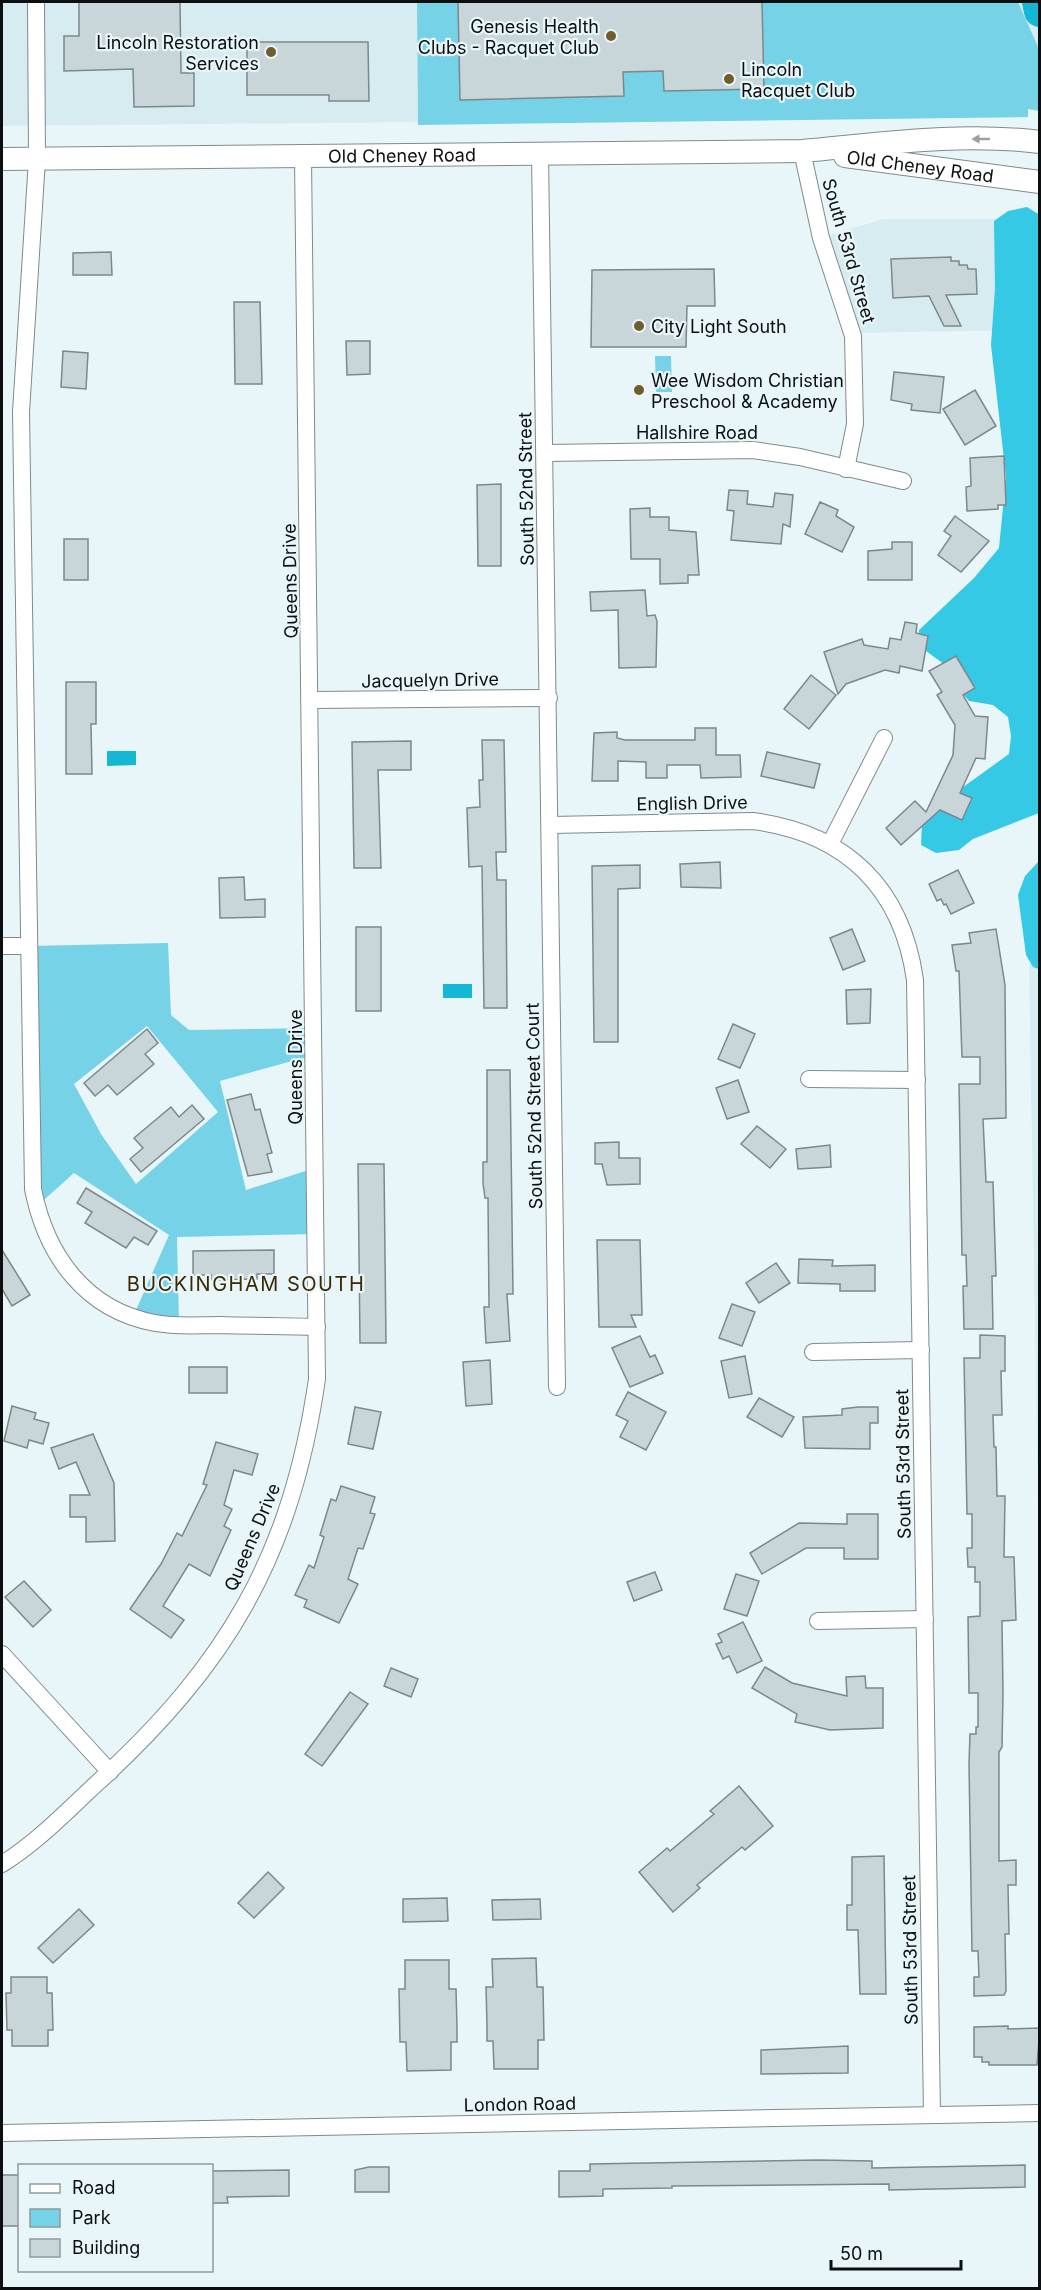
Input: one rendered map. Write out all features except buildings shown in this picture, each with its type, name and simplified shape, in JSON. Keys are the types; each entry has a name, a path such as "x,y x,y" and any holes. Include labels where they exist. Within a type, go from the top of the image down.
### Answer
{"main road":[{"name":"Old Cheney Road","path":"2,159 802,151 955,140 1040,142"},
{"name":"Old Cheney Road","path":"802,151 981,172 1040,182"}],"street":[{"path":"36,2 37,159 21,412 33,1189 38,1217 57,1257 73,1278 109,1306 155,1323 316,1327"},
{"name":"South 53rd Street","path":"802,151 821,238 853,336 854,432 846,469"},
{"name":"South 52nd Street","path":"540,153 551,825"},
{"name":"Queens Drive","path":"2,1864 20,1853 156,1728 207,1666 236,1622 261,1575 280,1532 297,1482 309,1431 317,1379 303,157"},
{"name":"Hallshire Road","path":"545,453 753,450 792,455 903,481"},
{"name":"Jacquelyn Drive","path":"311,700 549,698"},
{"path":"830,844 884,738"},
{"name":"English Drive","path":"551,825 753,821 788,827 830,844"},
{"name":"South 52nd Street Court","path":"551,825 557,1387"},
{"name":"South 53rd Street","path":"830,844 853,860 873,879 890,901 911,951 915,981 932,2115"},
{"path":"2,946 29,946"},
{"path":"809,1079 917,1080"},
{"path":"813,1352 921,1350"},
{"path":"818,1621 925,1619"},
{"path":"2,1654 110,1772"},
{"name":"London Road","path":"2,2133 1040,2113"}],"shaded area":[{"path":"2,2 417,2 418,122 2,126"},
{"path":"1018,2 1039,2 1039,49"},
{"path":"1027,207 1040,215 1039,813 973,839 959,850 936,853 921,845 922,822 959,790 1009,754 1011,736 1008,717 993,705 969,701 957,687 955,672 919,646 919,630 974,578 999,548 1006,477 991,345 995,288 994,221 1008,211"},
{"path":"883,219 1012,219 1015,330 853,333 821,238"},
{"path":"107,751 136,751 136,765 107,766"},
{"path":"1039,861 1039,969 1033,967 1026,955 1018,895 1025,876"},
{"path":"1029,963 1040,963 1039,1564"},
{"path":"443,984 472,984 472,998 443,998"}],"green space":[{"name":"Lincoln Racquet Club","path":"417,2 1018,2 1039,49 1039,111 1028,109 1028,117 418,125"},
{"path":"655,356 671,356 672,392 656,392"},
{"path":"168,943 171,1015 189,1030 314,1028 314,1055 220,1081 246,1190 315,1168 316,1234 177,1237 179,1325 133,1317 169,1235 74,1173 36,1207 29,946","holes":["147,1026 218,1112 136,1184 101,1134 74,1084"]}],"waterway":[{"path":"1038,2 1040,11"}],"place":[{"name":"Genesis Health Clubs - Racquet Club","path":"611,36"},
{"name":"Lincoln Restoration Services","path":"271,52"},
{"name":"Lincoln Racquet Club","path":"729,79"},
{"name":"City Light South","path":"639,326"},
{"name":"Wee Wisdom Christian Preschool & Academy","path":"639,390"}],"district":[{"name":"BUCKINGHAM SOUTH","path":"246,1284"}]}
